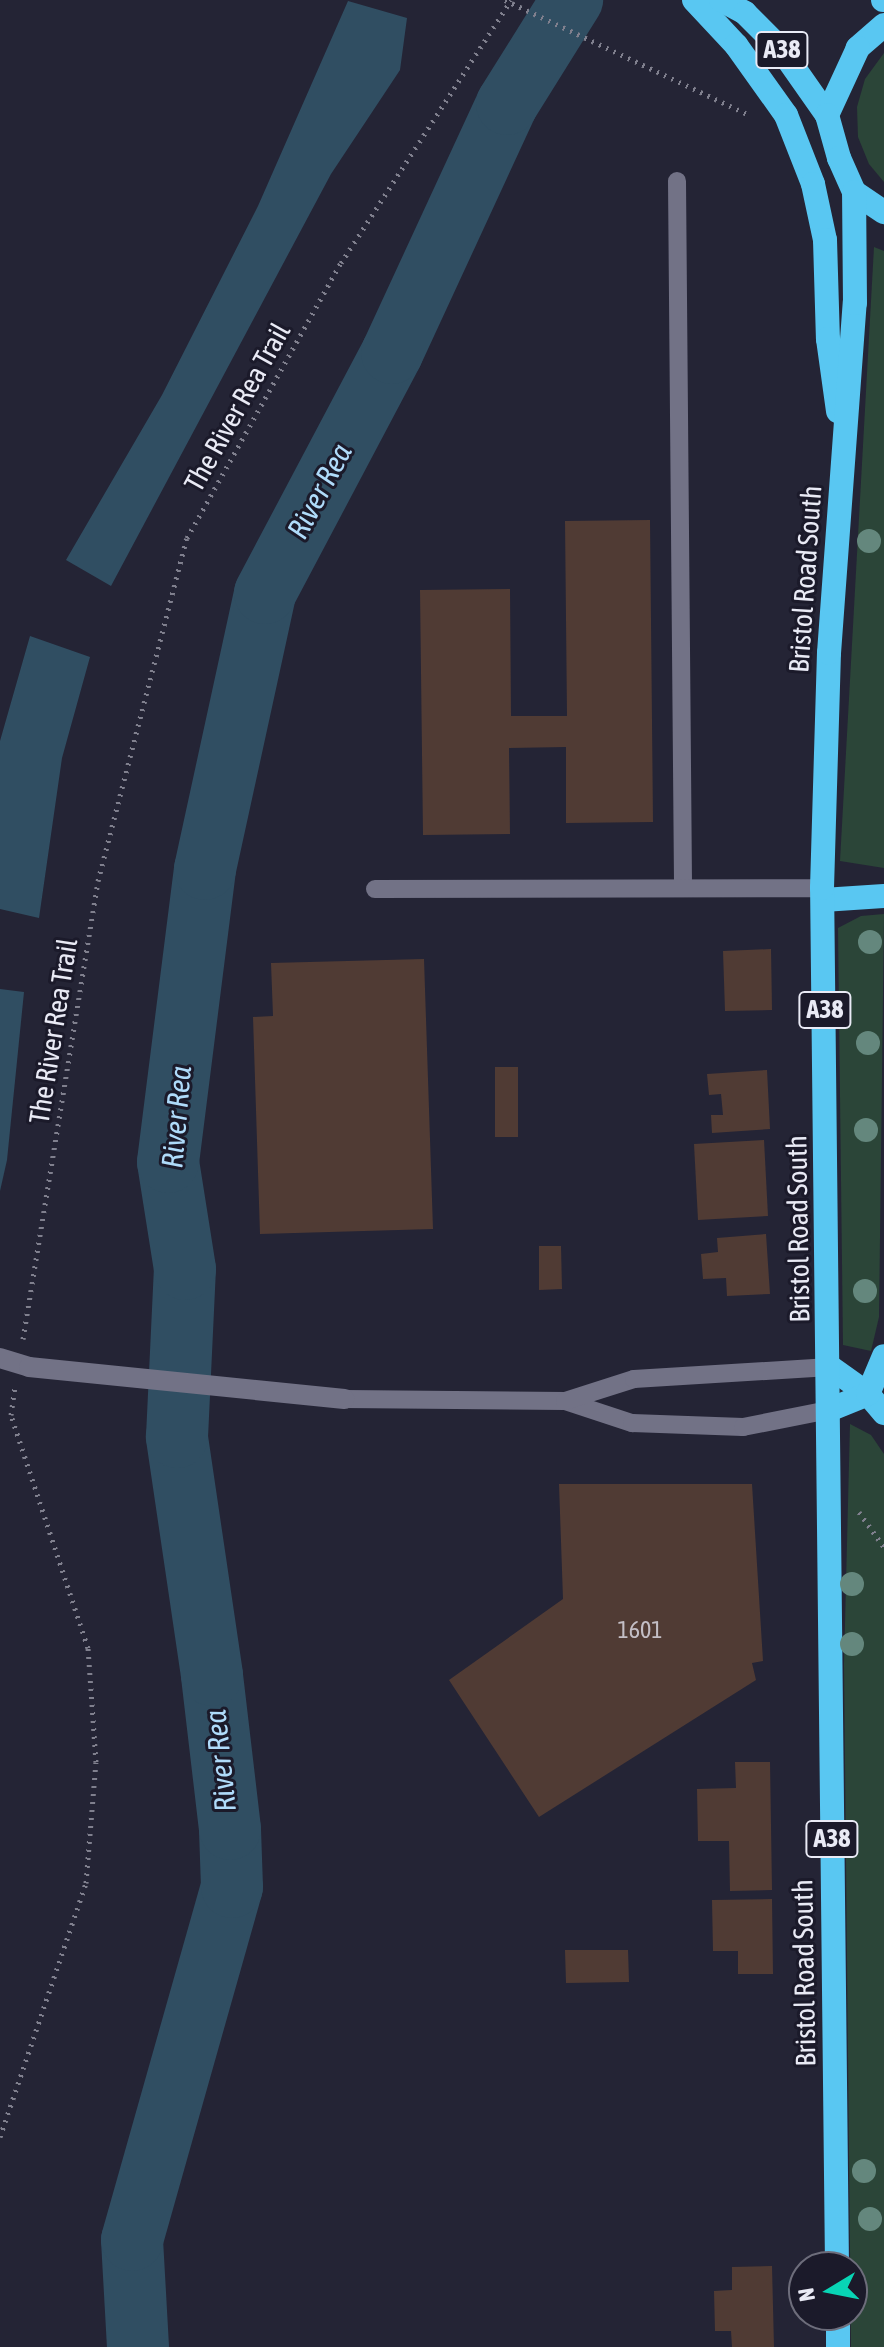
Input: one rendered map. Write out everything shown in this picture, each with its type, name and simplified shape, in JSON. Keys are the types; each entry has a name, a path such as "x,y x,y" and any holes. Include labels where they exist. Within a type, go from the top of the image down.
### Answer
{"highway":[{"path":"694,0 736,45 786,115 813,184 825,240 828,339 844,449"},
{"name":"A38","path":"721,0 745,13 780,48 827,115"},
{"path":"884,25 858,48 827,115 839,158 854,192 884,212"},
{"name":"Bristol Road South","path":"837,2251 823,894 829,653 855,303 854,192"},
{"path":"823,894 884,896"},
{"path":"829,1410 868,1394 884,1356"},
{"path":"830,1367 868,1394 884,1413"}],"street":[{"path":"10,1360 29,1367 344,1399"}],"lane":[{"path":"677,181 683,888"},
{"path":"375,889 683,888 823,894"},
{"path":"565,1401 634,1379 830,1367"},
{"path":"344,1399 565,1401 632,1423 743,1427 829,1410"}],"path":[{"path":"509,1 754,117"},
{"name":"The River Rea Trail","path":"0,2137 86,1883 96,1762 88,1648 11,1415 10,1360 98,881 187,538 341,263 509,1"}],"green space":[{"path":"884,53 884,182 869,164 858,137 857,107 865,79"},
{"path":"874,247 884,251 884,868 840,861"},
{"path":"884,914 879,1317 871,1351 843,1345 838,928 861,916"},
{"path":"850,1424 871,1435 884,1454 884,2347 851,2347 851,2331 868,2331 868,2251 850,2251 844,1664"}],"water":[{"path":"348,1 407,18 400,70 331,174 111,586 66,560 162,395 258,206"},
{"path":"30,636 90,657 62,758 39,918 0,909 0,741"},
{"path":"0,989 24,992 7,1160 0,1191"}],"building":[{"path":"650,520 653,822 566,823 566,747 509,748 510,834 423,835 420,590 510,589 511,716 567,716 565,521"},
{"path":"771,949 772,1010 725,1011 723,951"},
{"path":"424,959 433,1229 260,1234 253,1017 273,1016 271,963"},
{"path":"495,1067 518,1067 518,1137 495,1137"},
{"path":"767,1070 770,1129 712,1133 711,1115 723,1115 721,1094 709,1095 707,1074"},
{"path":"764,1140 768,1216 698,1220 694,1144"},
{"path":"766,1234 770,1294 727,1296 726,1278 703,1279 701,1254 718,1252 717,1238"},
{"path":"539,1246 561,1246 562,1289 539,1290"},
{"path":"559,1484 752,1484 763,1661 752,1663 756,1680 539,1817 449,1680 563,1599"},
{"path":"735,1762 770,1762 772,1890 730,1891 729,1841 698,1841 697,1789 736,1788"},
{"path":"772,1899 773,1974 738,1974 738,1951 713,1951 712,1900"},
{"path":"565,1950 628,1950 629,1982 566,1983"},
{"path":"772,2266 774,2347 732,2347 731,2331 715,2331 714,2291 732,2290 732,2267"}],"waterway":[{"name":"River Rea","path":"138,2347 132,2240 232,1887 230,1829 212,1675 177,1437 185,1269 168,1162 205,869 265,593 392,353 507,104 572,0"}]}
